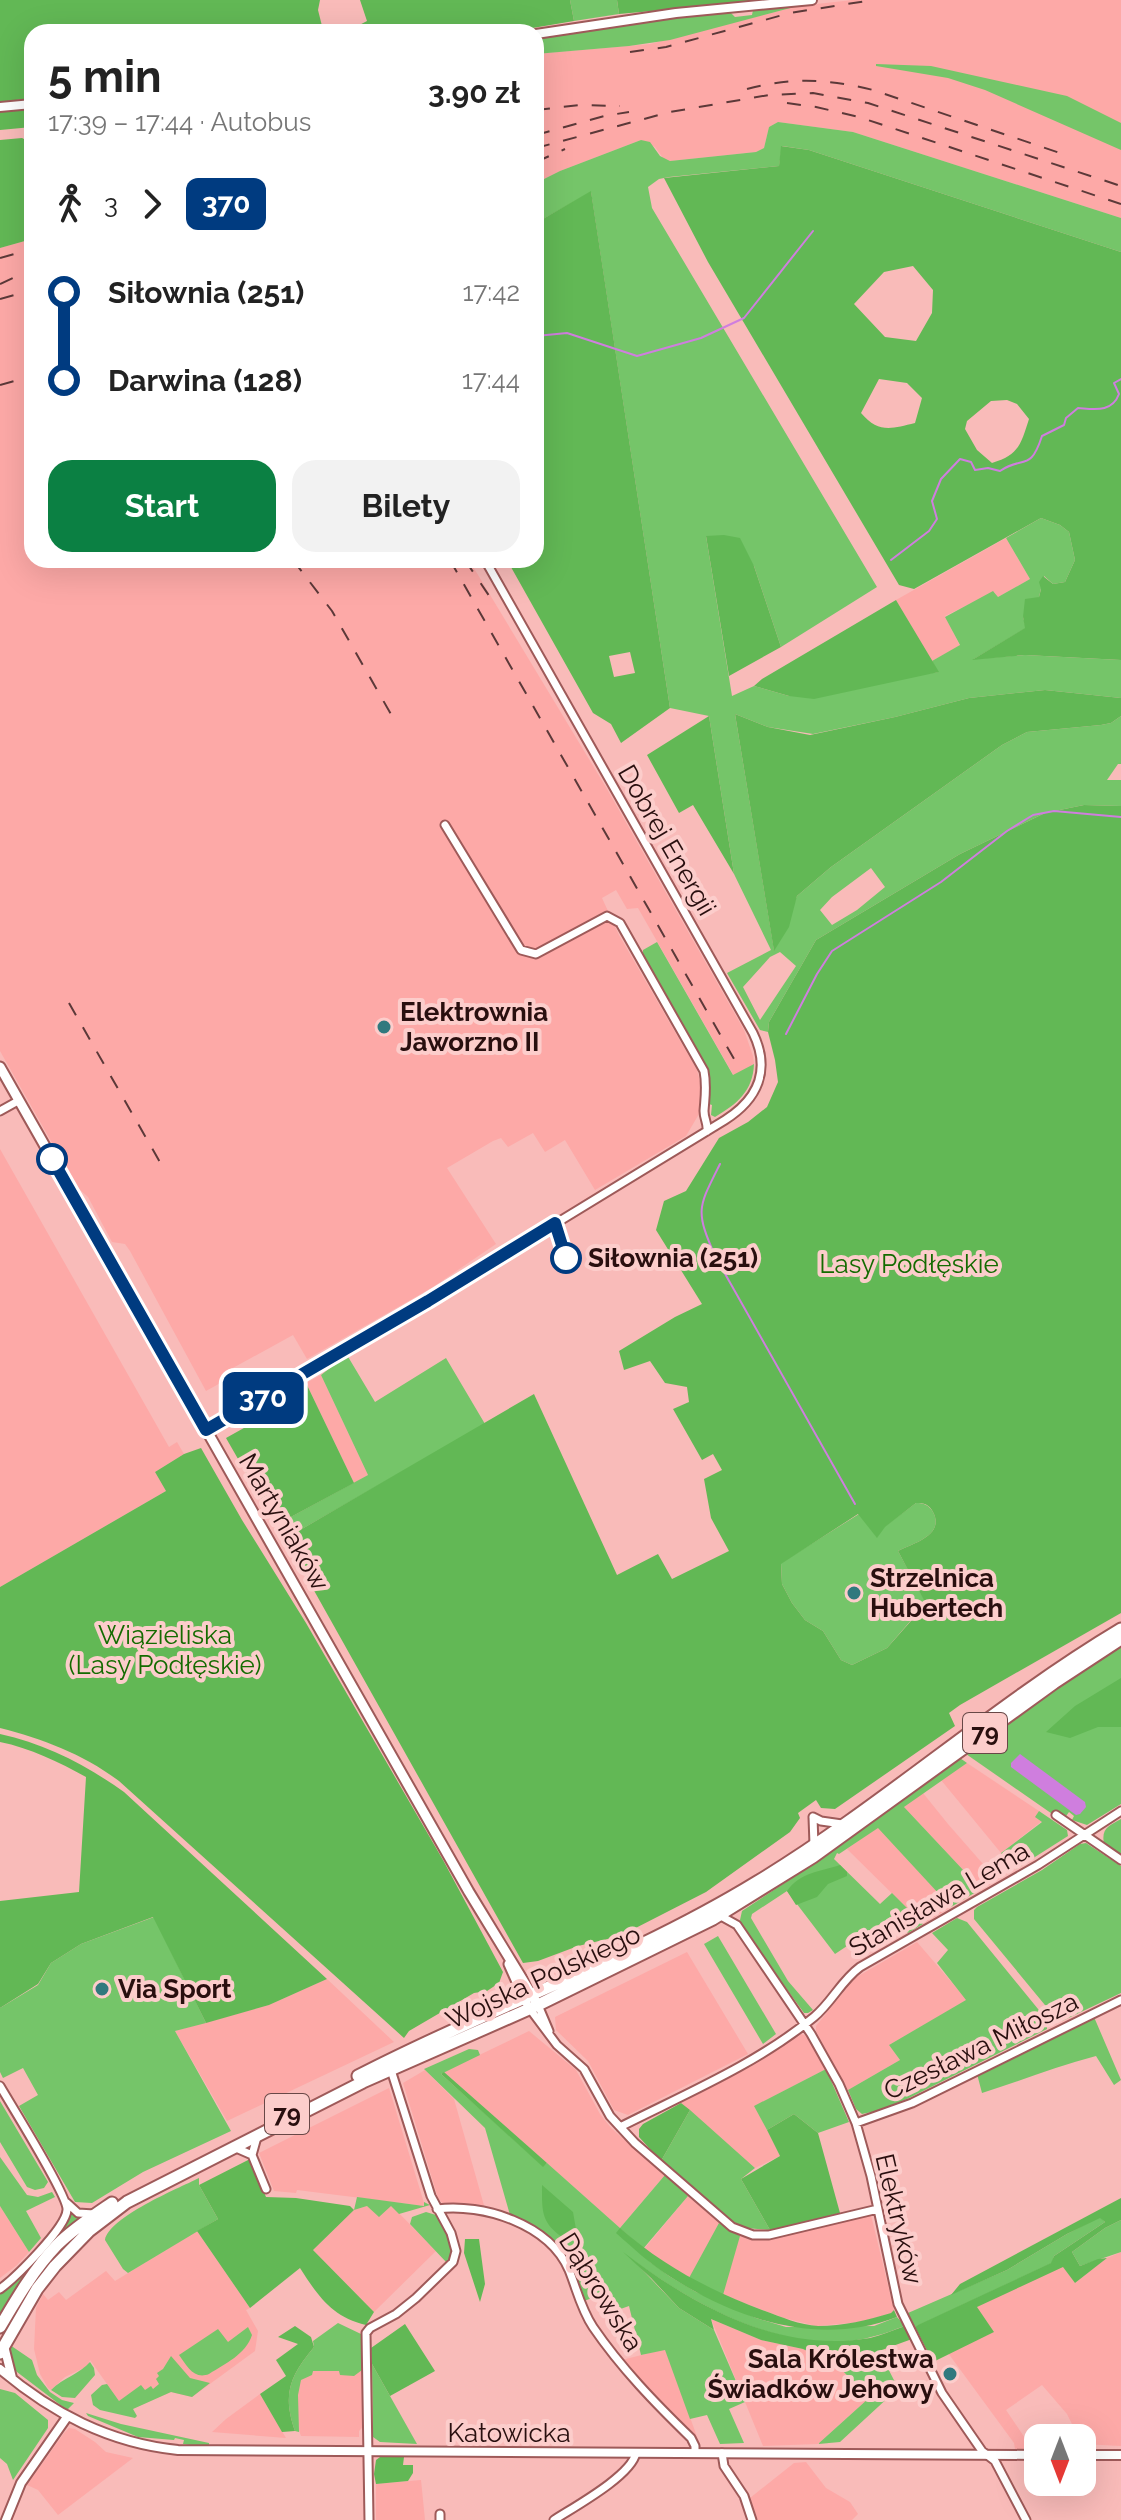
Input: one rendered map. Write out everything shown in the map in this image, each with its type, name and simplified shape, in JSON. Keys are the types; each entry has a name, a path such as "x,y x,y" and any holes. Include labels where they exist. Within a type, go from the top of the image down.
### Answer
{"main road":[{"name":"Martyniaków","path":"0,1067 531,2001"},
{"name":"Wojska Polskiego","path":"0,2327 45,2259 70,2233 96,2214 146,2183 258,2129 420,2044 510,2004 531,2001 548,1986 684,1924 758,1882 843,1825 1054,1672 1121,1629"},
{"name":"Wojska Polskiego","path":"2,2349 37,2289 55,2266 105,2218 142,2193 363,2082 736,1906 813,1857 1054,1683 1121,1639"},
{"path":"510,2004 519,1980 548,1986"}],"street":[{"path":"544,33 676,13 812,0"},
{"path":"0,107 24,105"},
{"name":"Dobrej Energii","path":"206,1430 428,1301 707,1131 740,1110 754,1092 761,1066 758,1044 490,568"},
{"path":"445,825 521,950 536,954 607,916 620,923 704,1071 707,1131"},
{"path":"0,1111 18,1101"},
{"name":"Stanisława Lema","path":"620,2127 743,2063 805,2024 822,2010 845,1979 860,1967 1038,1865 1121,1811"},
{"path":"1056,1815 1121,1860"},
{"path":"814,1845 813,1817 843,1825"},
{"path":"736,1906 737,1925"},
{"name":"Elektryków","path":"719,1915 737,1925 830,2065 856,2123 898,2304 942,2393 982,2451 995,2461 1026,2520"},
{"name":"Czesława Miłosza","path":"856,2123 903,2107 1121,2000"},
{"path":"531,2001 557,2045 584,2069 604,2108 620,2127 725,2222 746,2233 769,2235 878,2209"},
{"path":"369,2520 366,2333 416,2298 453,2262 455,2243 437,2209 391,2070"},
{"path":"0,2086 64,2199 76,2212 96,2214"},
{"path":"257,2137 252,2155 266,2189"},
{"path":"236,2148 252,2155"},
{"path":"0,2289 22,2271 63,2223 67,2213 64,2199"},
{"name":"Dąbrowska","path":"437,2209 465,2208 506,2218 545,2238 569,2269 576,2294 593,2327 645,2393 691,2438 695,2453"},
{"path":"0,2381 12,2379 2,2349"},
{"name":"Katowicka","path":"0,2369 67,2417 122,2439 170,2449 1024,2455"},
{"path":"6,2520 21,2483 67,2417"},
{"path":"554,2520 616,2477 631,2464 636,2453"},
{"path":"722,2453 724,2466 744,2496 752,2520"},
{"path":"1096,2455 1121,2455"}],"shaded area":[{"path":"853,0 1121,0 1121,218 853,132 778,122 769,127 764,148 756,152 670,161 663,158 655,147 641,140 544,179 544,53 650,44 798,6"},
{"name":"Elektrownia Jaworzno II","path":"24,241 24,568 474,568 607,789 744,1030 753,1056 754,1064 734,1076 638,908 627,909 616,890 602,898 619,935 697,1070 702,1097 699,1114 686,1136 595,1190 565,1140 545,1152 533,1133 508,1147 501,1138 493,1141 447,1168 496,1244 433,1287 307,1359 293,1335 231,1369 224,1381 206,1391 130,1251 125,1244 112,1242 0,1051 0,248"},
{"path":"1006,538 1030,579 998,597 994,592 945,616 960,646 932,661 896,600"},
{"path":"0,1149 169,1447 177,1442 184,1454 155,1472 166,1491 0,1587"},
{"path":"321,1375 368,1475 354,1483 306,1383"},
{"path":"1020,1754 1085,1802 1086,1807 1080,1814 1076,1815 1011,1767"},
{"path":"967,1763 1039,1811 1036,1817 1042,1821 1001,1853 941,1780"},
{"path":"923,1793 997,1880 981,1889 904,1807"},
{"path":"878,1827 951,1907 923,1924 847,1849"},
{"path":"917,1942 967,2000 889,2045 900,2060 848,2090 816,2026 855,1978"},
{"path":"687,1952 748,2054 628,2115 614,2110 588,2061 556,2030 555,2017"},
{"path":"327,1979 394,2042 227,2121 175,2031 269,2005"},
{"path":"529,2031 576,2070 611,2128 665,2175 620,2228 444,2072"},
{"path":"801,2034 807,2036 826,2069 755,2106 780,2156 755,2168 681,2103 754,2065"},
{"path":"425,2070 454,2099 485,2209 443,2204 438,2198 403,2083"},
{"path":"389,2088 425,2206 297,2190 296,2193 274,2191 259,2153"},
{"path":"688,2196 724,2227 740,2236 759,2240 871,2215 894,2310 862,2322 816,2326 784,2318 723,2295 689,2278 644,2249"},
{"path":"391,2205 436,2251 374,2312 313,2250 354,2210"},
{"path":"0,2206 29,2252 0,2278"},
{"path":"197,2231 250,2308 246,2310 258,2331 255,2351 192,2397 171,2392 132,2409 119,2401 90,2360 88,2366 65,2377 51,2390 48,2388 40,2374 34,2349 36,2308 43,2294 48,2300 59,2292 66,2300 106,2271 115,2281"},
{"path":"1121,2252 1121,2446 1096,2445 1096,2424 1072,2424 1042,2385 1006,2410 1024,2437 1024,2455 1016,2455 1014,2443 948,2353 993,2332 976,2307 1063,2266 1075,2283 1107,2258"},
{"path":"711,2319 761,2340 803,2349 838,2366 869,2398 818,2444 763,2446"},
{"path":"363,2349 363,2427 359,2437 301,2436 297,2425 295,2387 318,2352"},
{"path":"665,2349 699,2442 668,2415 622,2360"},
{"path":"260,2394 286,2438 212,2432 226,2419"},
{"path":"69,2428 75,2429 106,2452 133,2458 58,2515 38,2490 27,2485"},
{"path":"806,2462 826,2488 850,2502 858,2514 852,2520 758,2520 750,2498 794,2463"},
{"path":"421,2480 425,2520 376,2520 376,2484"}],"green space":[{"path":"0,0 320,0 318,10 322,24 24,24 24,99 0,102"},
{"path":"360,0 570,0 574,21 544,26 361,24 367,21"},
{"path":"570,0 617,0 619,14 574,21"},
{"path":"617,0 773,0 619,14"},
{"path":"798,6 670,40 544,53 544,38 625,24 730,12 735,17 752,15 753,10"},
{"path":"876,64 931,66 1067,96 1121,123 1121,150 985,90 948,78"},
{"path":"24,107 24,128 0,130 0,111"},
{"path":"778,122 853,132 1121,218 1121,252 809,150 782,146 779,166 669,177 659,179 648,187 652,208 877,587 781,647 754,566 706,536 732,696 754,686 789,696 938,672 932,661 960,645 945,617 993,591 998,597 1030,579 1006,538 1041,518 1069,532 1075,560 1065,582 1053,584 1044,576 1039,597 1023,617 1026,628 974,659 1025,655 1121,660 1121,698 1045,690 969,698 813,734 768,727 735,714 774,950 797,896 831,867 1002,745 1027,732 1101,725 1121,716 1121,764 1107,780 1121,780 1121,806 1084,805 1045,813 960,854 816,940 769,1022 768,1032 760,1030 727,973 771,950 734,874 709,716 670,708 591,192 544,218 544,179 641,140 650,142 660,156 670,161 756,152 764,148 769,127","holes":["871,868 885,887 832,925 820,910 832,897","780,952 796,966 760,1020 743,987 770,957"]},
{"path":"24,139 24,241 0,248 0,140"},
{"path":"781,146 809,150 1121,252 1121,660 1025,655 972,660 1025,628 1025,599 1039,597 1039,582 1043,576 1053,584 1065,582 1075,560 1069,532 1041,518 914,589 899,585 708,262 664,178 779,166","holes":["913,266 933,290 932,313 916,341 885,337 854,304 884,272","879,379 907,383 922,398 915,423 892,428 879,427 861,413","1007,400 1017,404 1029,419 1018,447 1008,456 992,463 977,450 965,429 967,421 991,401"]},
{"path":"591,191 670,708 621,743 611,724 593,713 511,568 544,568 544,218","holes":["630,652 635,673 614,677 609,656"]},
{"path":"706,536 740,538 754,566 781,647 729,676"},
{"path":"896,600 939,672 814,699 754,686 762,679"},
{"path":"1045,690 1121,698 1121,716 1101,725 1027,732 1002,745 831,867 797,896 789,927 774,951 735,714 768,727 810,735 969,698"},
{"path":"709,716 734,874 693,805 679,813 647,755"},
{"name":"Lasy Podłęskie","path":"1084,805 1121,806 1121,1613 960,1705 949,1713 955,1726 835,1809 821,1808 816,1800 798,1813 800,1818 790,1832 706,1892 620,1936 523,1963 298,1562 308,1557 295,1533 534,1394 617,1575 658,1554 672,1579 729,1551 711,1518 704,1479 722,1470 713,1454 702,1460 673,1409 689,1402 687,1387 665,1383 650,1361 624,1370 619,1351 702,1304 656,1230 664,1201 686,1191 719,1138 767,1107 778,1082 768,1032 769,1022 816,940 960,854 1045,813","holes":["916,1503 926,1504 931,1509 936,1520 935,1527 926,1537 898,1551 926,1604 887,1648 852,1665 841,1660 823,1631 805,1620 792,1603 782,1584 781,1564 858,1514 877,1538 885,1527"]},
{"path":"657,942 733,1075 754,1064 751,1082 742,1096 715,1117 711,1115 712,1105 709,1104 707,1069 643,956 643,950"},
{"path":"347,1355 375,1402 446,1358 485,1424 295,1533 308,1557 298,1562 276,1525 368,1475 321,1375"},
{"path":"306,1383 354,1483 276,1525 226,1438 262,1418 261,1409"},
{"name":"Wiązieliska (Lasy Podłęskie)","path":"201,1448 443,1860 503,1972 499,1983 487,1991 474,1993 409,2031 404,2038 119,1781 62,1748 0,1728 0,1587 166,1491 155,1472 184,1454"},
{"name":"Strzelnica Hubertech","path":"916,1503 926,1505 931,1510 936,1520 935,1527 926,1537 898,1551 926,1603 887,1648 852,1665 841,1660 823,1631 805,1620 792,1603 782,1584 781,1563 859,1514 877,1537 884,1527"},
{"path":"1121,1646 1121,1804 1087,1825 1072,1820 1074,1816 1069,1812 1064,1819 1058,1818 966,1754 1059,1686"},
{"path":"1121,1678 1121,1727 1098,1727 1070,1738 1046,1732 1075,1706"},
{"name":"Wiązieliska (Lasy Podłęskie)","path":"0,1734 33,1743 65,1757 124,1792 327,1979 269,2005 206,2023 153,1917 81,1944 51,1963 38,1984 0,2008 0,1901 79,1892 86,1777 44,1756 0,1742"},
{"path":"960,1758 967,1763 904,1807 981,1889 951,1907 878,1828 837,1853 834,1859 880,1904 892,1893 923,1924 908,1933 892,1916 835,1954 787,1891 752,1914 751,1918 788,1981 813,2010 804,2013 741,1926 742,1911 815,1863"},
{"path":"1039,1811 1067,1830 1068,1836 1016,1869 1001,1853 1042,1822 1035,1817"},
{"path":"1121,1819 1121,1855 1104,1844 1103,1839 1107,1828"},
{"path":"1086,1843 1121,1866 1121,1993 1062,2021 1054,2016 974,1919 974,1910"},
{"path":"840,1865 847,1876 828,1884 817,1897 796,1905 787,1891 792,1885 811,1874"},
{"path":"154,1917 206,2023 175,2031 231,2131 143,2172 92,2203 75,2202 19,2106 38,2095 23,2068 3,2078 0,2072 0,2008 38,1985 51,1963 81,1944"},
{"path":"957,1918 967,1922 1047,2020 1047,2029 909,2098 862,2114 856,2109 848,2090 900,2060 889,2045 966,2000 937,1963 948,1950 932,1933"},
{"path":"718,1936 776,2034 763,2044 704,1944"},
{"path":"1094,2017 1121,2080 1114,2085 1096,2056 982,2093 977,2074"},
{"path":"469,2049 478,2050 480,2055 441,2074 543,2166 547,2163 620,2228 665,2175 688,2196 643,2249 621,2229 650,2262 669,2276 696,2292 756,2318 786,2327 874,2326 897,2317 905,2326 844,2342 812,2341 779,2335 716,2311 633,2260 679,2308 714,2330 745,2402 729,2409 744,2443 720,2444 707,2415 690,2419 665,2350 641,2355 629,2306 612,2312 604,2293 582,2302 564,2260 556,2250 538,2233 510,2215 485,2128 424,2069"},
{"path":"826,2069 849,2122 818,2133 794,2114 767,2130 754,2106"},
{"path":"444,2072 547,2163 543,2167 441,2074"},
{"path":"0,2101 48,2182 44,2188 35,2190 27,2187 0,2142"},
{"path":"681,2103 690,2110 661,2161 639,2137 639,2129"},
{"path":"690,2110 755,2168 741,2179 770,2230 745,2228 734,2223 661,2161"},
{"path":"794,2114 818,2133 840,2213 770,2230 741,2179 780,2156 767,2130"},
{"path":"0,2157 27,2195 38,2197 52,2192 55,2197 26,2211 41,2238 29,2252 0,2206"},
{"path":"250,2159 266,2197 296,2198 350,2206 354,2210 313,2250 374,2312 366,2325 335,2311 313,2288 300,2268 250,2308 197,2231 218,2219 199,2185"},
{"path":"199,2178 199,2185 218,2219 128,2273 105,2240 109,2231 145,2204"},
{"path":"542,2185 573,2212 577,2235 562,2237 546,2221"},
{"path":"357,2197 430,2205 399,2214 391,2206 379,2217 367,2206 354,2210"},
{"path":"1121,2198 1121,2220 1072,2252 1080,2266 1107,2258 1075,2283 1063,2267 977,2307 994,2332 933,2362 915,2327 1051,2263 1054,2256 1105,2222 1100,2218 1007,2270 951,2295 960,2284"},
{"path":"426,2212 436,2215 449,2238 451,2250 447,2263 410,2224 412,2217"},
{"path":"71,2213 85,2218 0,2319 0,2292 61,2232"},
{"path":"1100,2217 1105,2222 1054,2256 1052,2263 915,2327 908,2313 1007,2270"},
{"path":"1121,2220 1121,2252 1080,2266 1072,2252"},
{"path":"719,2223 740,2236 723,2295 689,2278"},
{"path":"620,2228 688,2276 726,2295 791,2320 818,2326 837,2325 894,2310 897,2317 868,2326 809,2329 750,2316 695,2292 662,2271 616,2233"},
{"path":"465,2239 479,2239 485,2284 480,2302 464,2253"},
{"path":"623,2252 708,2307 770,2332 803,2339 836,2341 870,2338 905,2326 912,2339 838,2366 803,2349 761,2340 711,2319 714,2330 679,2308"},
{"path":"338,2323 361,2334 362,2370 354,2376 340,2375 339,2371 313,2371 312,2375 301,2380 298,2395 299,2432 295,2431 289,2406 294,2377 314,2347 313,2341"},
{"path":"405,2324 435,2371 390,2396 372,2364 371,2348"},
{"path":"295,2326 311,2337 314,2347 299,2367 291,2386 289,2406 295,2431 282,2432 260,2394 286,2376 276,2360 298,2344 278,2337"},
{"path":"248,2327 252,2335 245,2348 209,2374 195,2374 179,2355 218,2329 228,2342"},
{"path":"10,2345 32,2360 37,2375 50,2392 74,2403 67,2410 17,2372 10,2359"},
{"path":"879,2351 896,2384 891,2395 840,2442 818,2444 869,2398 838,2366"},
{"path":"171,2356 190,2378 210,2383 192,2397 171,2392 133,2409 135,2418 100,2410 93,2405 91,2395 102,2385 107,2384 119,2401 141,2385 145,2390 151,2386 153,2389 159,2384 157,2373"},
{"path":"90,2362 95,2375 75,2398 62,2397 51,2390 82,2369"},
{"path":"372,2364 417,2444 380,2442 373,2437"},
{"path":"0,2389 15,2393 48,2420 48,2428 13,2480 7,2464 0,2458"},
{"path":"86,2413 209,2445 183,2444 184,2440 175,2438 138,2437"},
{"path":"380,2457 404,2457 403,2465 413,2465 408,2481 376,2484 376,2460"}],"waterway":[{"path":"544,335 567,333 637,356 701,338 744,318 813,231"},
{"path":"891,560 929,531 937,519 932,501 941,479 960,459 971,462 975,470 988,468 1000,471 1030,459 1042,436 1064,425 1066,418 1078,408 1102,408 1112,404 1119,394 1114,383 1121,379"},
{"path":"786,1034 832,951 941,882 1007,831 1033,815 1054,811 1121,817"},
{"path":"720,1164 703,1200 702,1218 709,1241 855,1504"}],"railway":[{"path":"630,52 666,47 790,13 873,0"},
{"path":"747,89 795,81 857,86 1066,155"},
{"path":"544,146 670,112 769,95 813,93 868,103 1121,186"},
{"path":"787,103 859,117 1121,204"},
{"path":"544,109 579,105 620,106"},
{"path":"544,133 629,112"},
{"path":"544,158 565,149"},
{"path":"0,258 24,251"},
{"path":"0,284 24,273"},
{"path":"0,299 24,292"},
{"path":"0,385 24,378"},
{"path":"299,568 332,611 392,716"},
{"path":"455,568 738,1066"},
{"path":"470,568 494,603"},
{"path":"69,1003 161,1164"}],"bus line":[{"name":"370","path":"52,1159 206,1430 555,1223 566,1258"}],"place":[{"name":"Elektrownia Jaworzno II","path":"384,1027"},
{"name":"Siłownia (251)","path":"566,1258"},
{"name":"Strzelnica Hubertech","path":"854,1593"},
{"name":"Via Sport","path":"102,1989"},
{"name":"Sala Królestwa Świadków Jehowy","path":"950,2374"}]}
